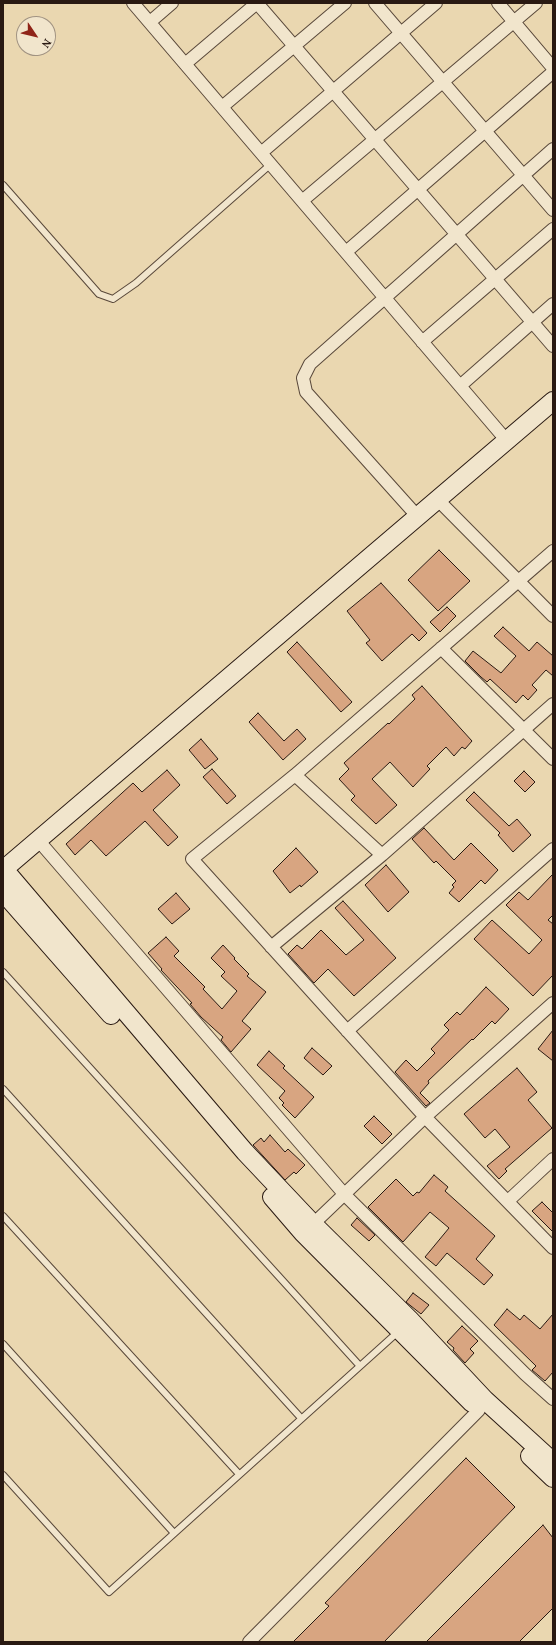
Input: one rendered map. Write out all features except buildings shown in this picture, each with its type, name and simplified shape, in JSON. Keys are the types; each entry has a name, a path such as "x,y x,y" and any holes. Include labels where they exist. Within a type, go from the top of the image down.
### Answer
{"street":[{"path":"133,3 507,441"},
{"path":"150,22 172,3"},
{"path":"185,64 257,3 553,346"},
{"path":"222,108 345,3"},
{"path":"375,3 553,210"},
{"path":"261,153 436,3"},
{"path":"498,3 553,68"},
{"path":"302,201 536,3"},
{"path":"346,252 553,72"},
{"path":"418,517 306,392 303,378 310,364 553,149"},
{"path":"422,342 553,229"},
{"path":"460,386 553,304"},
{"path":"553,401 3,869 245,1152 349,1277 405,1325 553,1462"},
{"path":"438,500 553,616"},
{"path":"553,551 295,775 192,859 425,1117 553,1248"},
{"path":"441,648 553,759"},
{"path":"271,948 382,855 553,704"},
{"path":"295,775 382,855"},
{"path":"38,840 345,1195 525,1374 553,1399"},
{"path":"347,1031 553,849"},
{"path":"3,892 308,1228"},
{"path":"308,1228 345,1195 425,1117 553,1003"},
{"path":"508,1201 553,1159"},
{"path":"405,1325 479,1410 553,1478"},
{"path":"249,1642 479,1410"}],"lane":[{"path":"3,185 99,294 113,299 136,283 271,164"},
{"path":"3,972 359,1365"},
{"path":"3,1089 301,1418"},
{"path":"3,1216 239,1474"},
{"path":"3,1475 109,1592 405,1325"},
{"path":"3,1344 174,1533"}]}
